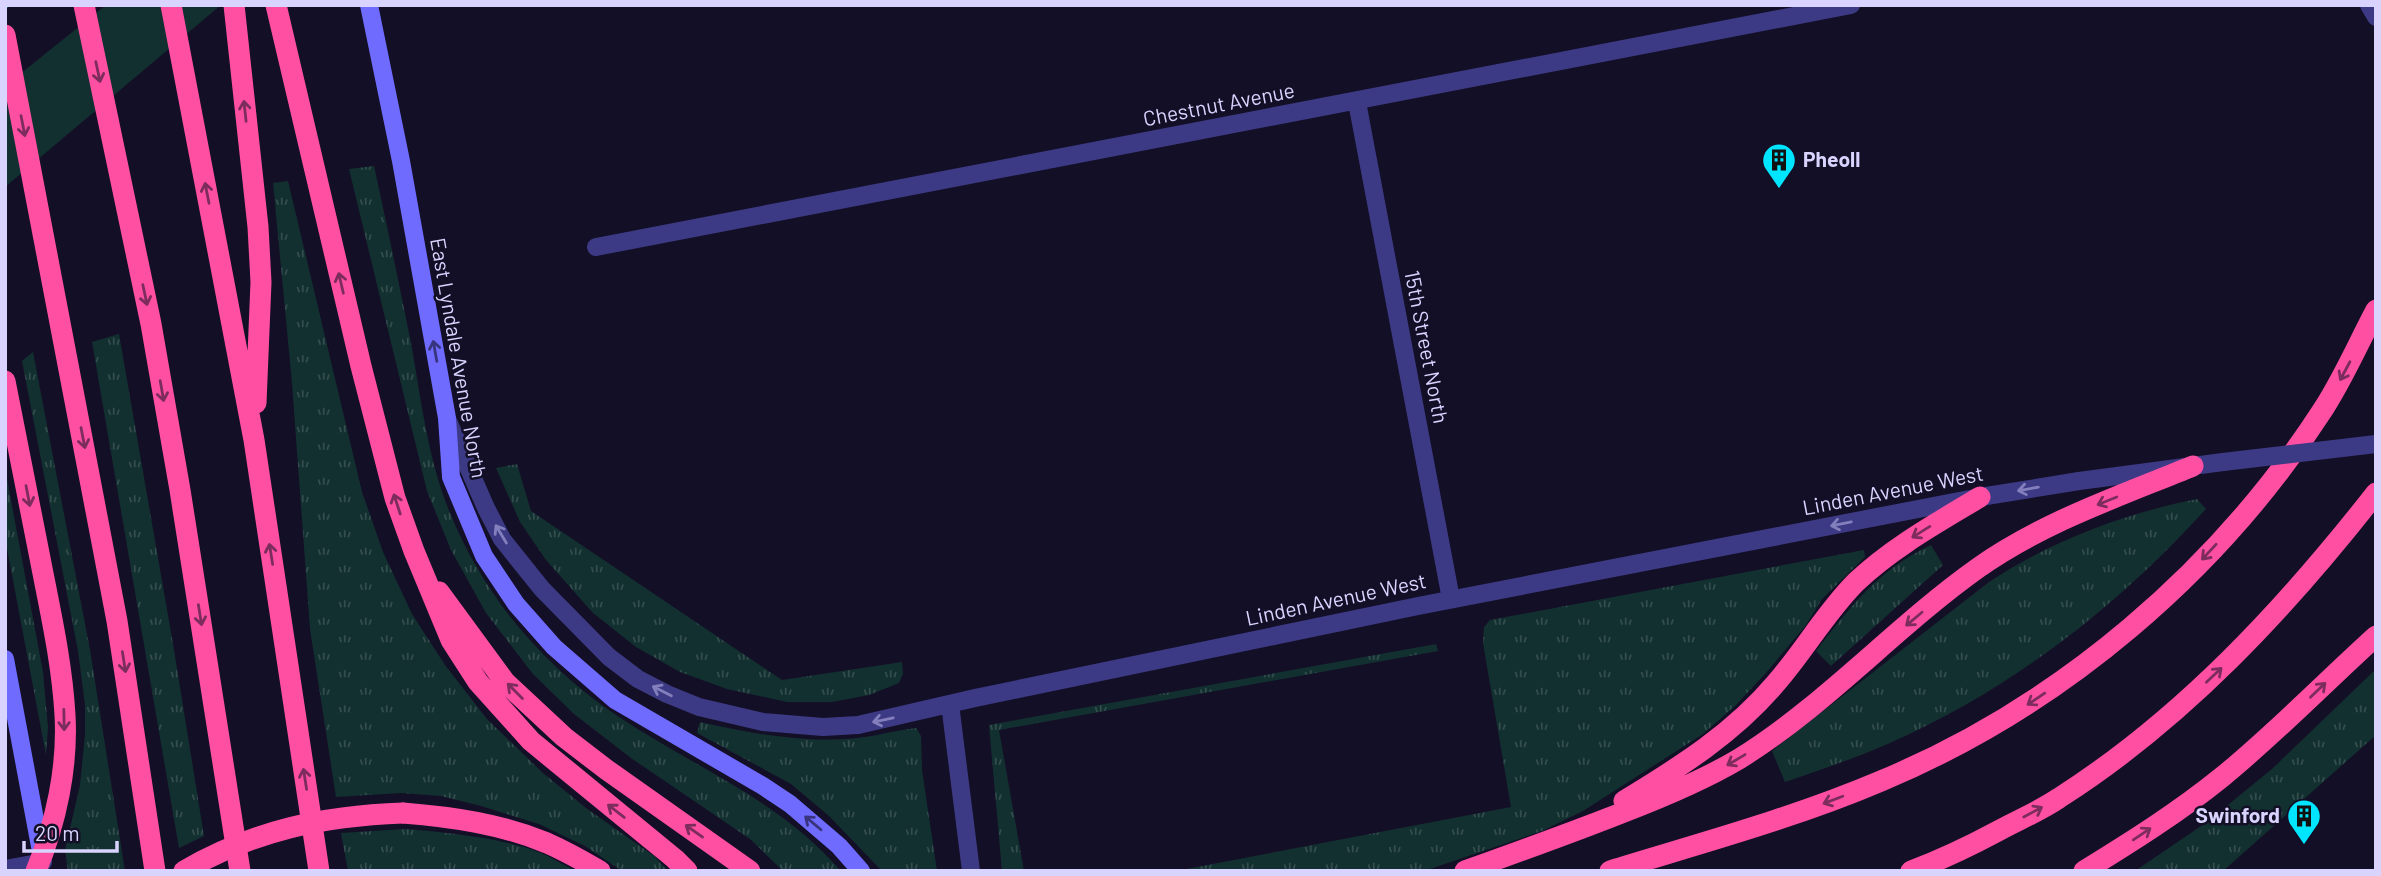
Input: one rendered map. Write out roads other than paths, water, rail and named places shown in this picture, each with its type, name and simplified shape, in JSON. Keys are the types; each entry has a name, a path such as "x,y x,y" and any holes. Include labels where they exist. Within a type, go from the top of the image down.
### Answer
{"highway":[{"path":"84,5 151,324 240,871"},
{"path":"171,5 254,440 319,871"},
{"path":"234,5 258,227 261,282 254,440"},
{"path":"276,5 395,498 450,640 478,682 531,741 676,859 687,871"},
{"path":"5,35 117,621 155,871"},
{"path":"1610,871 1817,806 1881,781 1955,747 2011,716 2069,677 2125,634 2178,585 2262,493 2299,446 2326,405 2376,310"},
{"path":"5,381 55,636 65,718 64,754 57,804 41,868"},
{"path":"1465,871 1670,794 1739,758 1794,720 1961,580 2006,551 2091,507 2193,466"},
{"path":"1911,871 1973,844 2057,800 2138,742 2214,675 2258,631 2321,562 2376,493"},
{"path":"1575,831 1661,779 1717,740 1748,713 1776,683 1856,583 1906,542 1980,497"},
{"path":"421,567 505,682 533,709 607,771 750,871"},
{"path":"2084,871 2220,779 2376,636"},
{"path":"184,871 239,844 308,822 353,815 403,813 490,824 548,843 600,871"}],"main road":[{"name":"East Lyndale Avenue North","path":"369,5 401,161 447,418 451,477 484,556 516,604 554,648 615,700 790,804 839,846 861,871"},
{"path":"5,659 41,868"}],"street":[{"name":"Chestnut Avenue","path":"596,247 1851,5"},
{"path":"2369,5 2376,17"},
{"name":"15th Street North","path":"1357,102 1451,600"},
{"name":"Linden Avenue West","path":"447,418 502,539 542,589 608,657 638,679 699,708 731,716 794,725 858,725 1451,600 1980,497 2079,481 2376,444"},
{"path":"950,704 971,871"},
{"path":"5,869 41,868"}],"tram line":[{"path":"5,8 9,5"}],"place":[{"name":"Pheoll","path":"1779,190"},
{"name":"Swinford","path":"2304,846"}]}
